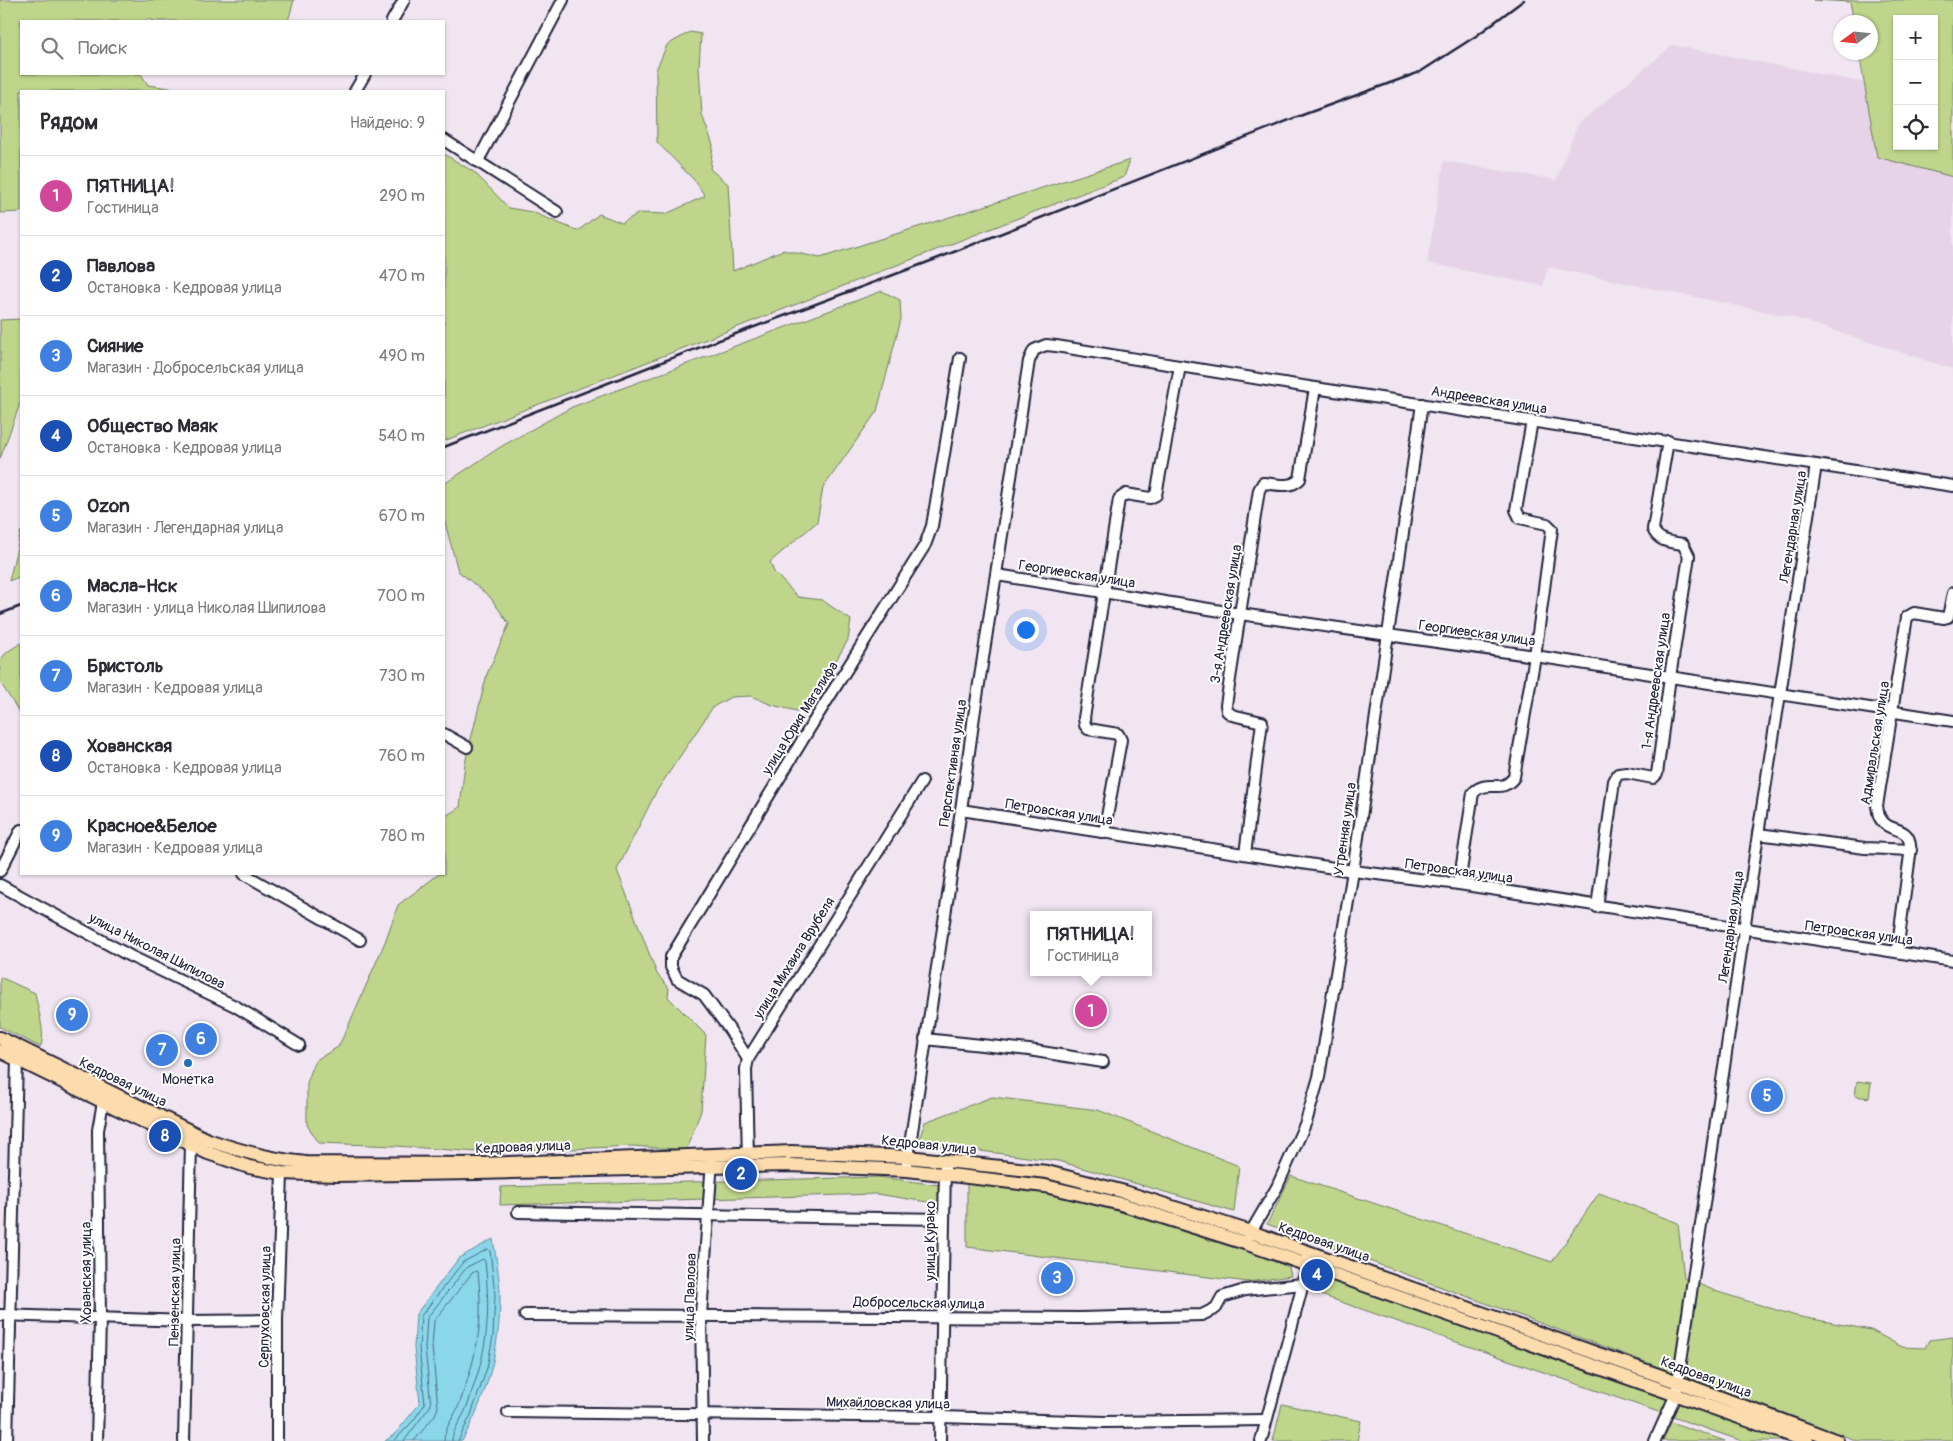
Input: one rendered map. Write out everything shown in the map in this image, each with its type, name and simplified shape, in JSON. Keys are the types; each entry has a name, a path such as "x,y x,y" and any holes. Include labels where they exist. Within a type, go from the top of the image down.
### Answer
{"main road":[{"name":"Кедровая улица","path":"0,1038 208,1140 244,1153 283,1161 306,1163 482,1164 712,1161"},
{"name":"Кедровая улица","path":"0,1052 208,1153 248,1167 282,1173 313,1175 402,1174 748,1160 790,1165 907,1163 944,1167 1046,1172 1126,1192 1248,1237 1677,1388 1837,1441"},
{"name":"Кедровая улица","path":"1677,1388 1807,1441"}],"street":[{"path":"393,20 404,0"},
{"path":"478,161 563,0"},
{"path":"359,90 364,75"},
{"path":"445,141 557,212"},
{"name":"Андреевская улица","path":"1029,360 1034,350 1046,345 1056,346 1315,388 1953,486"},
{"name":"улица Юрия Магалифа","path":"748,1059 730,1029 704,996 677,980 671,967 671,957 814,721 925,545 932,526 960,358"},
{"name":"Перспективная улица","path":"907,1163 1029,360"},
{"path":"1104,833 1121,740 1118,734 1088,729 1084,725 1103,593 1119,499 1126,494 1150,498 1156,495 1180,366"},
{"name":"3-я Андреевская улица","path":"1245,854 1263,727 1262,722 1257,719 1232,715 1227,711 1226,705 1259,490 1263,483 1290,485 1300,479 1315,388"},
{"name":"Утренняя улица","path":"1248,1237 1277,1187 1306,1122 1316,1086 1352,871 1422,404"},
{"path":"1459,884 1473,793 1478,788 1486,785 1503,786 1509,784 1514,778 1535,656 1552,529 1547,524 1520,518 1516,510 1532,420"},
{"name":"1-я Андреевская улица","path":"1597,906 1614,782 1618,774 1627,773 1653,778 1657,774 1689,556 1683,544 1660,539 1653,529 1668,441"},
{"name":"Легендарная улица","path":"1655,1441 1677,1388 1758,834 1816,465"},
{"name":"Георгиевская улица","path":"997,575 1240,614 1535,656 1953,721"},
{"name":"Адмиральская улица","path":"1911,850 1911,841 1905,833 1884,823 1879,817 1878,806 1908,617 1914,613 1948,617 1953,593"},
{"path":"445,735 467,747"},
{"name":"улица Михаила Врубеля","path":"748,1160 746,1069 748,1059 922,781"},
{"name":"Петровская улица","path":"961,810 1352,871 1459,884 1744,930 1953,961"},
{"path":"0,871 20,832"},
{"path":"1758,834 1866,848 1911,850 1897,952"},
{"path":"246,875 360,940"},
{"name":"улица Николая Шипилова","path":"0,885 130,956 235,1006 299,1045"},
{"path":"925,1039 1029,1050 1103,1062"},
{"path":"7,1441 5,1315 17,1060"},
{"name":"Хованская улица","path":"97,1441 100,1319 98,1130 103,1102"},
{"name":"Пензенская улица","path":"184,1441 191,1144"},
{"name":"улица Павлова","path":"703,1441 702,1315 712,1161"},
{"name":"улица Курако","path":"940,1441 944,1167"},
{"name":"Серпуховская улица","path":"277,1441 277,1320 282,1173"},
{"path":"518,1212 944,1219"},
{"path":"1261,1441 1303,1284 1308,1258"},
{"name":"Добросельская улица","path":"525,1315 1080,1318 1202,1315 1216,1308 1222,1298 1245,1290 1303,1284"},
{"path":"5,1315 188,1321 277,1320"},
{"name":"Михайловская улица","path":"508,1412 941,1416 1105,1422 1266,1420"}],"shaded area":[{"path":"1673,45 1893,88 1893,150 1938,150 1938,136 1953,100 1953,369 1792,317 1548,267 1543,286 1427,263 1444,161 1556,180 1578,124"}],"green space":[{"path":"0,0 294,0 288,20 20,20 20,75 142,75 148,85 183,90 20,90 20,212 0,213"},
{"path":"1813,0 1953,0 1953,177 1877,157 1860,60 1878,60 1878,15 1853,15 1850,2"},
{"path":"690,32 701,34 699,67 702,115 713,145 710,169 728,184 733,271 783,250 820,258 1130,160 1124,177 445,441 445,155 474,172 509,208 532,212 578,231 599,214 622,223 639,213 666,214 705,196 695,181 657,142 656,70 667,45"},
{"path":"882,291 900,300 901,319 877,411 823,488 817,522 770,562 774,572 798,597 822,600 851,620 848,640 805,713 772,705 751,696 731,697 713,707 656,792 617,870 657,974 669,988 668,997 706,1035 701,1111 686,1150 632,1146 491,1153 319,1143 307,1125 307,1083 311,1072 316,1060 338,1047 385,942 398,905 438,875 445,875 445,816 460,807 465,763 487,674 509,624 490,597 458,571 445,523 445,483 502,446 572,407"},
{"path":"20,319 20,404 0,459 0,320"},
{"path":"20,535 20,576 9,581"},
{"path":"20,644 20,713 0,682 0,660 7,652"},
{"path":"0,977 35,993 42,1029 40,1047 0,1027"},
{"path":"1857,1081 1871,1083 1869,1098 1855,1096"},
{"path":"992,1097 1098,1110 1239,1166 1234,1212 1058,1161 918,1143 925,1122"},
{"path":"1291,1176 1552,1262 1599,1193 1678,1223 1684,1278 1718,1292 1796,1316 1871,1330 1902,1347 1925,1348 1929,1340 1953,1337 1953,1441 1858,1441 1267,1224"},
{"path":"878,1177 939,1185 940,1204 877,1194 500,1205 501,1187"},
{"path":"967,1181 1064,1196 1181,1227 1289,1267 1291,1276 1248,1282 967,1247"},
{"path":"1322,1271 1799,1441 1742,1441 1315,1293"},
{"path":"1282,1404 1361,1421 1357,1441 1273,1441"},
{"path":"1671,1422 1725,1441 1663,1441"}],"water":[{"path":"493,1239 500,1290 498,1335 495,1354 485,1389 462,1441 385,1441 395,1434 420,1403 414,1348 416,1314 459,1258"}],"railway":[{"path":"445,447 690,351 936,259 1297,117 1420,72 1476,36 1524,0"},
{"path":"0,614 20,606"}],"place":[{"name":"ПЯТНИЦА!","path":"1091,1011"},
{"name":"Красное&Белое","path":"72,1015"},
{"name":"Масла-Нск","path":"201,1039"},
{"name":"Бристоль","path":"162,1050"},
{"name":"Монетка","path":"188,1063"},
{"name":"Ozon","path":"1767,1096"},
{"name":"Хованская","path":"165,1136"},
{"name":"Павлова","path":"741,1174"},
{"name":"Общество Маяк","path":"1317,1275"},
{"name":"Сияние","path":"1057,1278"}]}
